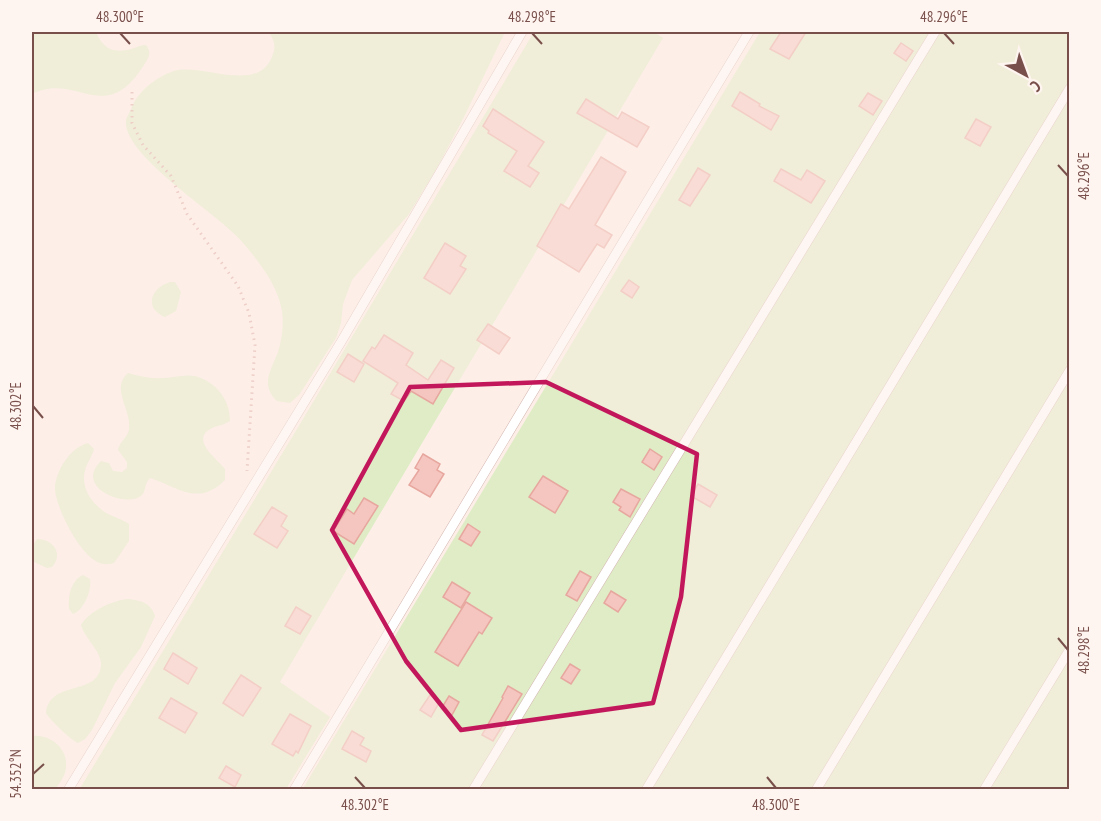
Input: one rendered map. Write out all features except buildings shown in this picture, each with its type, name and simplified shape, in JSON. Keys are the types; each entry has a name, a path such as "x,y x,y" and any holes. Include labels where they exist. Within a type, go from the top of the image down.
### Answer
{"lane":[{"path":"68,789 341,342 522,32"},
{"path":"294,789 749,32"},
{"path":"473,789 935,32"},
{"path":"646,789 1070,88"},
{"path":"816,789 1070,370"},
{"path":"984,789 1070,649"}],"path":[{"path":"132,92 132,123 142,145 171,176 187,214 238,286 249,313 255,345 247,476"}],"highlighted area":[{"path":"546,382 697,454 681,597 653,703 461,730 406,661 332,530 410,387"}],"green space":[{"path":"32,32 96,32 104,45 111,49 121,51 146,45 149,55 130,83 116,93 103,96 63,89 48,89 32,94"},
{"path":"250,32 505,32 437,168 409,214 352,280 343,304 341,323 336,338 299,395 290,403 277,401 269,389 268,377 278,352 283,321 280,302 268,275 232,232 176,186 140,151 129,135 126,121 138,96 154,81 174,71 186,69 243,75 256,73 266,66 274,51 272,38 269,33"},
{"path":"534,32 654,32 663,38 280,682 330,717 286,789 79,790 297,429"},
{"path":"760,32 1069,32 1069,789 302,790"},
{"path":"175,282 181,292 176,311 165,317 154,308 152,298 159,288"},
{"path":"128,373 153,378 195,376 209,382 220,392 227,406 230,421 212,428 203,438 211,455 225,469 225,480 215,488 197,494 179,490 150,478 142,495 135,499 115,498 98,487 94,480 94,471 101,461 109,463 113,471 122,472 127,468 127,462 118,450 129,429 128,414 121,392 123,379"},
{"path":"88,443 94,449 84,477 89,496 102,511 129,524 129,541 114,563 100,563 85,552 65,520 56,498 56,482 65,461 76,449"},
{"path":"37,539 52,544 55,548 57,557 52,567 47,568 32,561 32,547"},
{"path":"83,575 90,579 88,594 81,608 73,614 69,609 71,590 75,581"},
{"path":"129,599 145,603 155,616 141,647 115,683 92,730 85,739 78,743 46,713 50,702 56,695 85,685 99,674 100,658 81,625 102,607"},
{"path":"32,736 51,740 64,754 65,771 55,789 32,789"}]}
